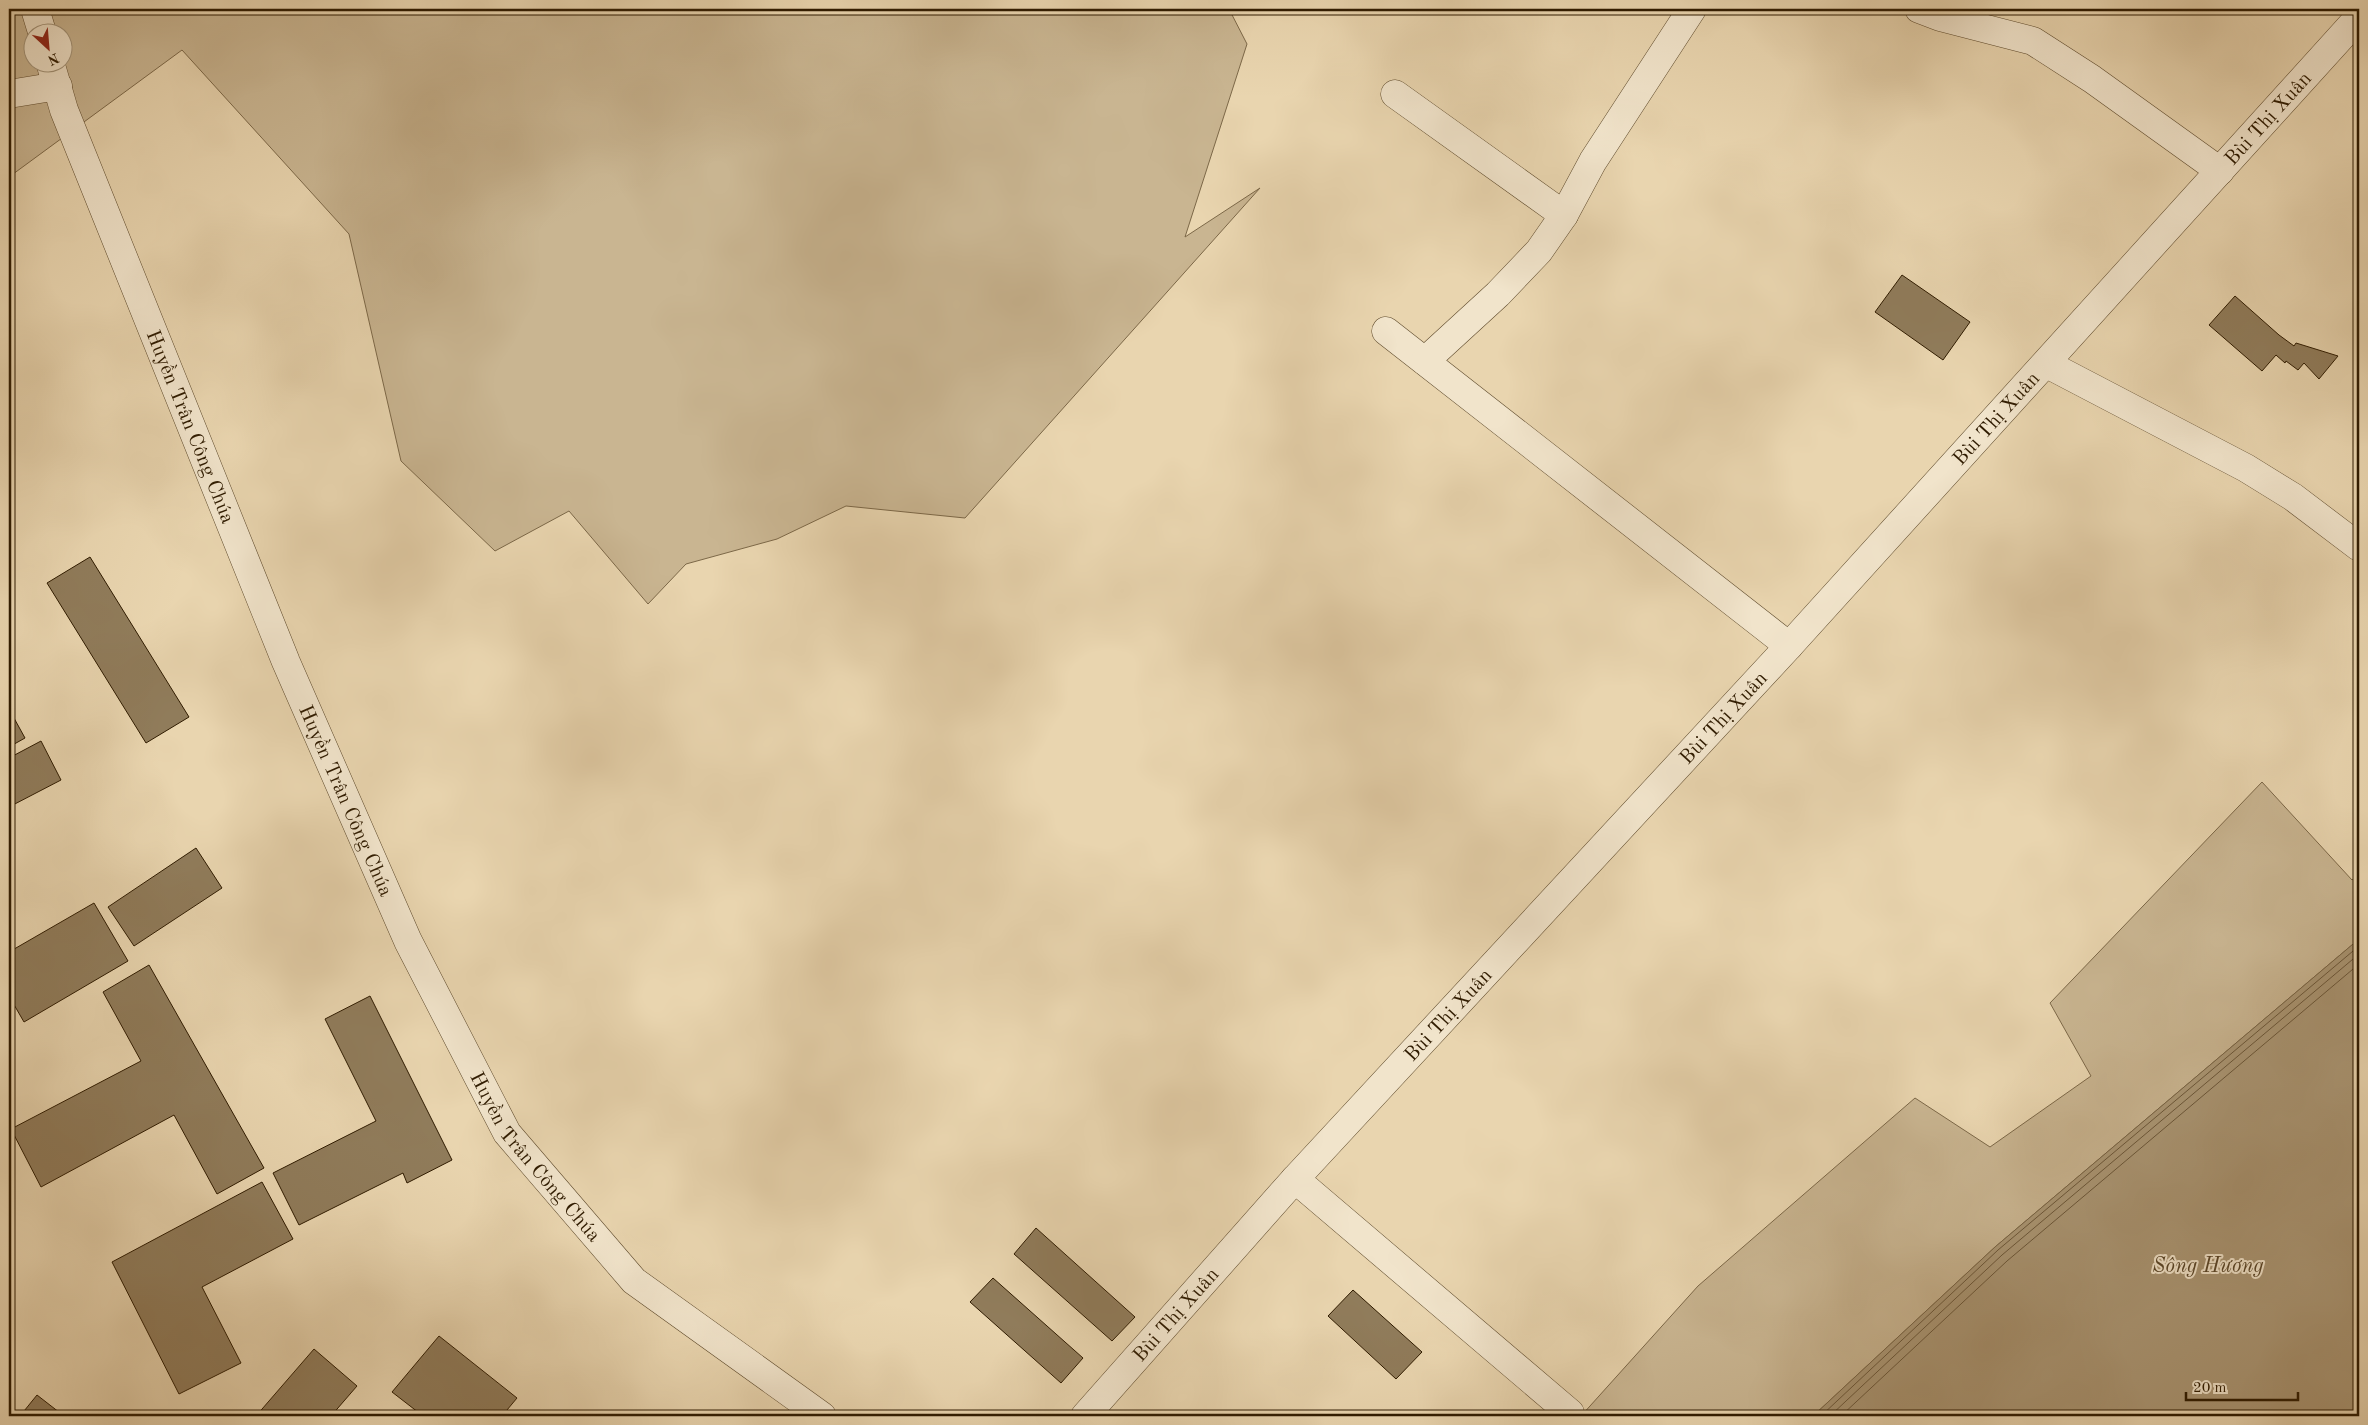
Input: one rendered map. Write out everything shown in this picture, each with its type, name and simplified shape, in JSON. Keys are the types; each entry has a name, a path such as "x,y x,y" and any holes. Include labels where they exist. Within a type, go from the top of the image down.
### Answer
{"street":[{"path":"35,9 39,22"},
{"path":"1425,361 1498,294 1539,251 1564,215 1593,161 1692,9"},
{"path":"1919,9 1940,17 2033,41 2092,79 2220,171"},
{"name":"Bùi Thị Xuân","path":"1085,1416 1295,1180 2047,364 2359,17"},
{"path":"9,94 54,74"},
{"name":"Huyền Trân Công Chúa","path":"54,74 64,110 286,662 408,941 506,1133 634,1281 822,1416"},
{"path":"1395,94 1564,215"},
{"path":"1386,331 1789,646"},
{"path":"2047,364 2246,468 2293,497 2359,547"},
{"path":"1295,1180 1570,1413"}],"shaded area":[{"path":"9,9 1229,9 1247,44 1185,237 1260,188 965,518 846,506 777,539 686,564 648,604 569,511 495,551 401,461 349,234 182,50 9,177"},
{"path":"2262,782 2352,880 2359,874 2359,939 1995,1247 1813,1416 1581,1416 1698,1286 1915,1098 1990,1147 2091,1076 2050,1003"}],"water":[{"name":"Sông Hương","path":"2359,939 2359,1416 1813,1416 1995,1247"}],"building":[{"path":"1902,275 1970,322 1943,360 1875,312"},
{"path":"2235,296 2294,346 2296,343 2338,356 2319,379 2304,363 2298,370 2286,361 2285,363 2276,355 2262,371 2209,325"},
{"path":"90,557 189,717 146,743 47,583"},
{"path":"9,709 25,738 9,747"},
{"path":"41,741 61,780 9,807 9,758"},
{"path":"196,848 222,888 134,946 108,907"},
{"path":"94,903 128,961 24,1022 9,996 9,952"},
{"path":"149,965 264,1168 217,1194 174,1115 41,1187 11,1129 141,1061 103,992"},
{"path":"370,996 452,1160 407,1183 403,1173 299,1225 273,1173 376,1121 325,1019"},
{"path":"262,1182 293,1239 202,1287 241,1363 179,1394 112,1262"},
{"path":"1036,1228 1135,1317 1112,1341 1014,1254"},
{"path":"993,1278 1083,1358 1061,1383 970,1302"},
{"path":"1353,1290 1422,1352 1396,1379 1328,1316"},
{"path":"439,1336 517,1398 502,1416 423,1416 392,1392"},
{"path":"314,1349 357,1386 331,1416 256,1416"},
{"path":"37,1395 64,1416 20,1416"}]}
